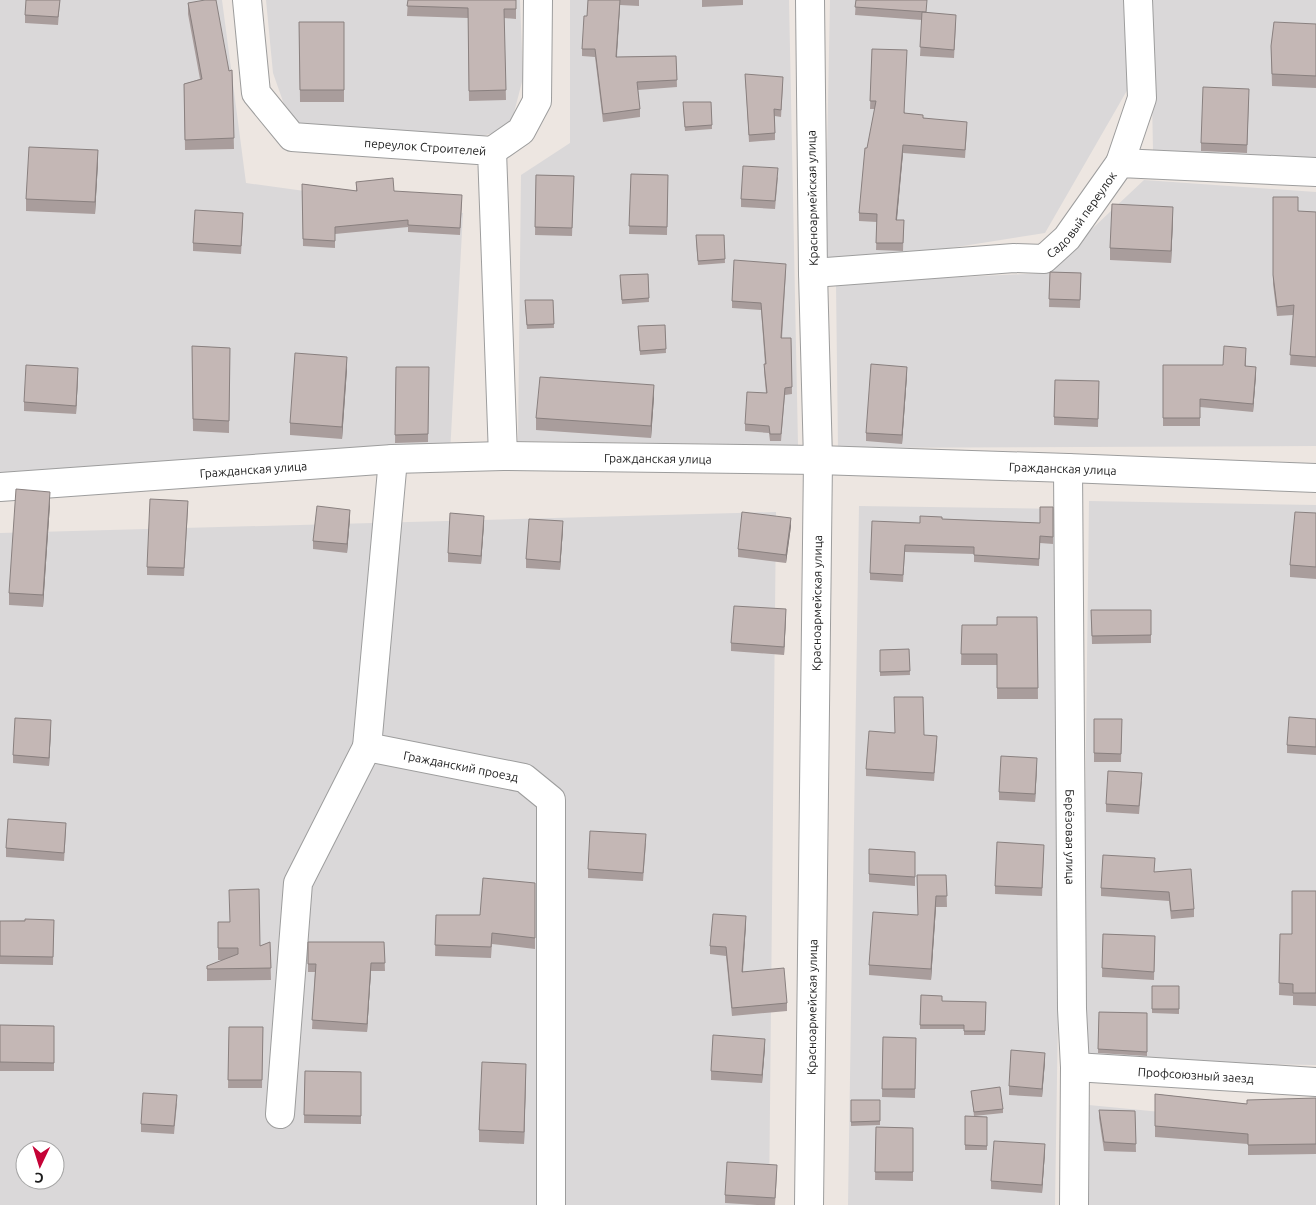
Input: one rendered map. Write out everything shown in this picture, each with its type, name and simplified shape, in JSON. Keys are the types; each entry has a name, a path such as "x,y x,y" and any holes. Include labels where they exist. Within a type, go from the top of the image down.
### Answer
{"street":[{"name":"переулок Строителей","path":"248,0 256,93 292,137 492,151 503,456"},
{"path":"492,151 521,131 537,101 538,0"},
{"name":"Красноармейская улица","path":"809,1205 818,460 813,273 810,0"},
{"path":"1120,163 1142,98 1138,0"},
{"name":"Садовый переулок","path":"813,273 1014,258 1044,259 1067,238 1120,163 1316,172"},
{"name":"Гражданская улица","path":"0,487 393,459 503,456 818,460 1316,478"},
{"path":"280,1114 298,883 367,747 393,459"},
{"name":"Берёзовая улица","path":"1068,468 1072,1009 1075,1067 1074,1205"},
{"name":"Гражданский проезд","path":"367,747 524,778 551,800 551,1205"},
{"name":"Профсоюзный заезд","path":"1075,1067 1316,1082"}],"shaded area":[{"path":"0,0 222,0 246,183 463,213 449,472 0,472"},
{"path":"266,0 520,0 523,78 510,128 466,141 292,127 273,73"},
{"path":"570,0 789,0 798,445 518,441 521,175 570,143"},
{"path":"830,0 1126,0 1129,87 1045,233 925,252 825,258"},
{"path":"1150,0 1316,0 1316,164 1177,157 1153,150"},
{"path":"1144,180 1316,192 1316,446 838,448 836,283 1045,273"},
{"path":"1089,501 1316,505 1316,1065 1082,1061"},
{"path":"859,506 1066,509 1055,1205 848,1205"},
{"path":"776,512 769,1205 0,1205 0,533"},
{"path":"1068,1103 1316,1127 1316,1205 1066,1205"}],"building":[{"path":"26,0 60,0 58,17 25,15"},
{"path":"216,0 229,71 232,70 234,138 185,140 184,84 202,79 188,3"},
{"path":"408,0 516,0 516,9 504,9 506,90 469,91 468,8 407,6"},
{"path":"588,0 620,0 616,57 676,56 677,80 637,82 640,109 603,114 595,49 582,49 584,16 587,16"},
{"path":"856,0 927,0 926,12 855,7"},
{"path":"922,12 956,15 954,50 920,47"},
{"path":"299,22 344,22 344,90 300,90"},
{"path":"1274,22 1316,24 1316,76 1272,74 1271,46"},
{"path":"872,49 907,50 904,113 923,115 923,118 967,122 965,150 903,145 896,220 904,220 903,243 876,243 877,214 859,213 865,148 867,148 876,101 870,101"},
{"path":"745,74 783,77 781,110 774,109 775,133 749,135"},
{"path":"1203,87 1249,89 1247,145 1201,143"},
{"path":"683,102 711,102 712,125 685,127"},
{"path":"29,147 98,150 95,202 26,199"},
{"path":"743,166 778,168 775,201 741,199"},
{"path":"631,174 668,175 667,227 629,226"},
{"path":"536,175 574,176 572,228 535,227"},
{"path":"393,178 394,191 462,195 460,228 408,225 408,220 335,227 335,241 303,239 302,184 357,191 356,182"},
{"path":"1273,197 1298,197 1298,211 1316,212 1316,357 1290,355 1294,305 1277,307 1273,275"},
{"path":"1112,204 1173,207 1171,251 1110,248"},
{"path":"195,210 243,213 241,246 193,243"},
{"path":"696,235 724,235 725,259 698,261"},
{"path":"734,260 786,264 781,338 791,338 792,387 785,388 781,434 770,434 769,426 745,424 747,392 767,393 764,364 766,364 761,303 732,301"},
{"path":"1050,272 1081,273 1080,300 1049,299"},
{"path":"648,274 649,298 622,300 620,275"},
{"path":"525,300 553,300 554,324 527,325"},
{"path":"665,325 666,349 640,351 638,326"},
{"path":"192,346 230,348 229,421 193,419"},
{"path":"1224,346 1246,348 1245,366 1256,367 1253,404 1200,399 1200,418 1163,418 1163,365 1223,365"},
{"path":"295,353 347,357 342,427 290,423"},
{"path":"871,364 907,367 902,435 866,433"},
{"path":"26,365 78,368 76,406 24,402"},
{"path":"396,367 429,367 428,434 395,435"},
{"path":"540,377 654,385 651,426 536,418"},
{"path":"1055,380 1099,381 1098,419 1054,417"},
{"path":"16,489 50,492 43,595 9,593"},
{"path":"150,499 188,501 184,568 147,567"},
{"path":"317,506 350,510 347,544 313,541"},
{"path":"1040,507 1053,507 1053,537 1040,536 1039,559 974,555 974,547 905,545 903,575 870,573 872,521 920,523 920,516 942,517 942,519 1040,523"},
{"path":"742,512 791,518 786,555 738,549"},
{"path":"1295,512 1316,513 1316,567 1290,565"},
{"path":"450,513 484,516 481,556 448,553"},
{"path":"529,519 563,521 560,562 526,559"},
{"path":"734,606 786,609 784,647 731,643"},
{"path":"1091,610 1151,610 1151,635 1092,636"},
{"path":"997,617 1037,617 1038,688 997,688 997,654 961,654 962,625 997,625"},
{"path":"909,649 910,671 880,672 880,650"},
{"path":"894,697 923,697 924,735 937,736 934,773 866,769 869,731 895,733"},
{"path":"1289,717 1316,719 1316,747 1287,745"},
{"path":"15,718 51,720 49,758 13,755"},
{"path":"1094,719 1122,719 1121,754 1094,753"},
{"path":"1001,756 1037,758 1035,794 999,792"},
{"path":"1108,771 1142,773 1139,806 1106,804"},
{"path":"8,819 66,823 64,853 6,848"},
{"path":"590,831 646,834 643,873 588,869"},
{"path":"997,842 1044,845 1042,888 995,886"},
{"path":"869,849 915,852 915,877 869,874"},
{"path":"1103,855 1155,858 1154,872 1191,869 1194,909 1171,911 1169,892 1101,888"},
{"path":"917,875 946,875 947,896 936,896 931,969 869,965 873,912 918,915"},
{"path":"483,878 535,883 535,938 492,933 491,947 435,945 436,915 480,915"},
{"path":"259,889 260,946 270,942 271,968 207,969 207,966 238,954 238,948 218,948 218,922 230,922 229,890"},
{"path":"1292,891 1316,891 1316,993 1293,993 1293,984 1279,983 1280,934 1292,934"},
{"path":"713,914 746,916 742,972 784,968 787,1003 732,1008 726,947 710,946"},
{"path":"25,919 54,920 53,957 0,956 0,921 25,921"},
{"path":"1103,934 1155,936 1154,972 1102,968"},
{"path":"308,942 384,942 385,963 371,963 367,1024 312,1020 316,964 308,964"},
{"path":"1152,986 1179,986 1179,1009 1152,1009"},
{"path":"921,995 942,996 942,1001 986,1002 985,1031 964,1031 964,1025 920,1025"},
{"path":"1099,1012 1147,1013 1147,1052 1098,1049"},
{"path":"0,1025 54,1026 54,1063 0,1062"},
{"path":"229,1027 263,1027 262,1080 228,1080"},
{"path":"713,1035 765,1039 762,1075 711,1071"},
{"path":"883,1037 916,1038 915,1089 882,1089"},
{"path":"1011,1050 1045,1053 1042,1089 1009,1086"},
{"path":"482,1062 526,1064 524,1132 479,1130"},
{"path":"305,1071 361,1072 361,1116 304,1115"},
{"path":"1000,1087 1003,1109 974,1112 971,1091"},
{"path":"143,1093 177,1095 174,1126 141,1124"},
{"path":"1155,1094 1247,1104 1247,1100 1316,1098 1316,1144 1248,1145 1248,1134 1155,1126"},
{"path":"851,1100 880,1100 880,1121 851,1122"},
{"path":"1099,1110 1135,1111 1136,1144 1104,1142"},
{"path":"965,1116 987,1117 987,1146 965,1145"},
{"path":"876,1127 913,1128 913,1172 875,1172"},
{"path":"994,1141 1045,1144 1042,1185 991,1181"},
{"path":"727,1162 777,1165 775,1198 725,1195"}]}
